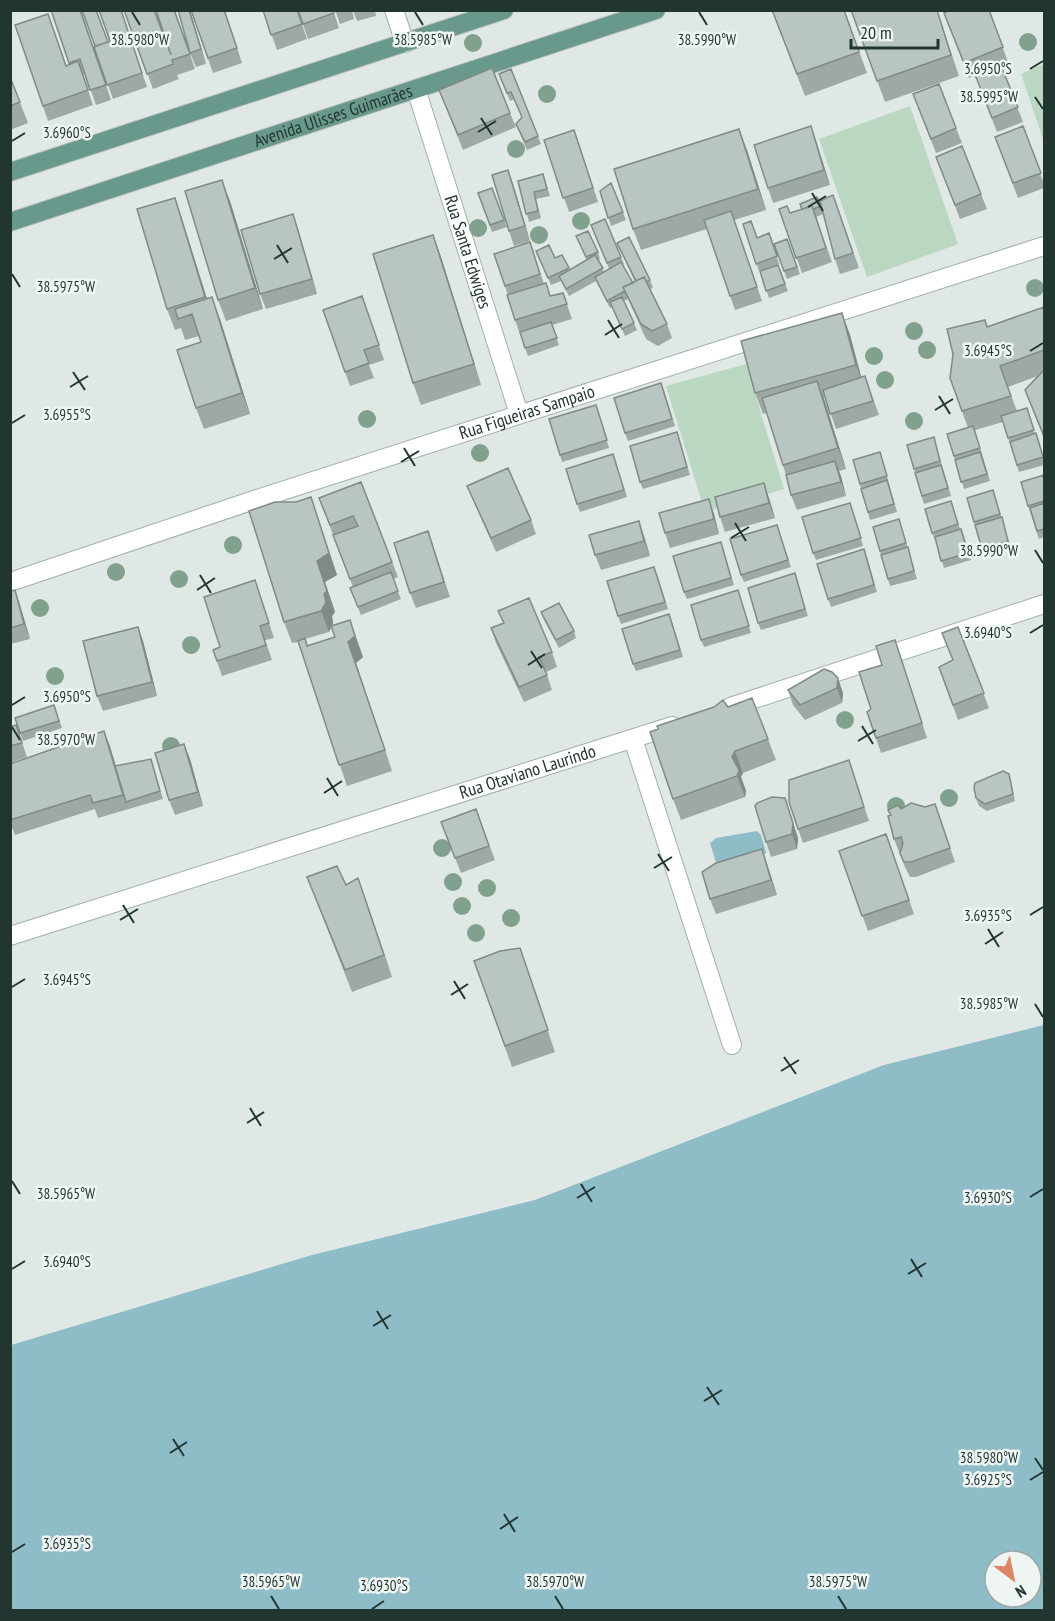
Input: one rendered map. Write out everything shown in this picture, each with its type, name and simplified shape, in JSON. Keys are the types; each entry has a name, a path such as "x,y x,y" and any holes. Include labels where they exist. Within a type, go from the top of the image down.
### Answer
{"main road":[{"path":"10,172 504,10"},
{"name":"Avenida Ulisses Guimarães","path":"10,222 656,10"}],"street":[{"path":"394,10 405,43"},
{"name":"Rua Santa Edwiges","path":"416,89 519,414"},
{"name":"Rua Figueiras Sampaio","path":"10,582 519,414 1044,246"},
{"path":"710,714 1044,604"},
{"name":"Rua Otaviano Laurindo","path":"10,936 688,721"},
{"path":"633,739 732,1045"}],"green space":[{"path":"1044,64 1044,142 1021,74"},
{"path":"910,106 958,244 867,277 819,139"},
{"path":"746,364 784,489 705,512 666,386"}],"water":[{"path":"757,831 761,835 766,852 763,856 718,869 710,843 716,838"},
{"path":"1044,1025 1044,1610 11,1610 11,1345 312,1255 535,1200 884,1065"}],"building":[{"path":"51,10 80,10 106,85 90,90 80,59 69,63"},
{"path":"82,10 96,10 108,42 95,46"},
{"path":"99,10 121,10 142,73 107,85 94,47 110,41"},
{"path":"124,10 154,10 171,55 156,10 174,10 190,54 172,60 173,64 147,74"},
{"path":"178,10 189,10 201,49 190,53"},
{"path":"191,10 224,10 237,48 208,58"},
{"path":"263,10 297,10 302,24 271,35"},
{"path":"298,10 333,10 334,13 303,24"},
{"path":"772,10 844,10 859,52 797,74"},
{"path":"851,10 937,10 951,55 877,81"},
{"path":"950,10 989,10 1003,47 964,63 944,13"},
{"path":"48,14 66,66 78,61 88,90 43,106 15,25"},
{"path":"999,61 1018,107 992,118 974,72"},
{"path":"492,68 510,113 458,135 439,90"},
{"path":"511,69 538,136 525,142 516,124 522,117 511,92 507,93 499,74"},
{"path":"10,77 20,102 10,106"},
{"path":"939,84 956,128 931,139 913,94"},
{"path":"811,126 824,170 768,188 754,145"},
{"path":"1023,126 1041,173 1013,183 995,137"},
{"path":"739,129 758,189 633,229 614,169"},
{"path":"574,130 593,188 563,198 544,140"},
{"path":"962,146 981,194 955,205 936,157"},
{"path":"508,170 525,226 509,231 492,175"},
{"path":"543,174 547,189 534,192 538,211 526,214 518,181"},
{"path":"222,180 255,288 218,300 185,191"},
{"path":"611,183 623,212 608,218 600,191"},
{"path":"492,188 504,220 490,225 478,193"},
{"path":"833,195 853,253 835,259 820,201"},
{"path":"817,197 821,206 802,209 800,204"},
{"path":"175,198 205,297 167,309 137,209"},
{"path":"787,206 790,213 812,206 826,248 796,258 779,209"},
{"path":"731,211 757,287 730,296 704,220"},
{"path":"293,214 312,279 260,294 241,230"},
{"path":"605,219 621,257 607,263 591,225"},
{"path":"751,221 757,238 769,233 777,256 756,264 743,224"},
{"path":"588,231 598,252 586,257 576,236"},
{"path":"433,235 474,364 413,383 373,254"},
{"path":"629,237 650,280 647,282 644,277 636,281 617,243"},
{"path":"787,239 797,267 784,271 774,244"},
{"path":"530,242 540,274 505,286 494,254"},
{"path":"549,245 555,258 562,255 569,268 548,278 536,251"},
{"path":"595,255 603,268 566,289 559,276"},
{"path":"621,262 633,283 623,287 625,291 607,301 595,277"},
{"path":"778,265 785,284 766,291 760,271"},
{"path":"644,277 667,324 652,331 641,324 623,287"},
{"path":"546,283 550,296 563,293 567,304 515,320 507,295"},
{"path":"362,296 379,345 364,350 369,363 345,372 323,310"},
{"path":"212,297 242,393 196,408 177,350 201,342 192,314 178,319 175,309"},
{"path":"622,297 634,323 622,329 610,302"},
{"path":"1044,307 1044,350 1000,366 1011,396 962,411 950,378 953,354 947,329 985,320 987,327"},
{"path":"842,313 856,365 755,393 741,341"},
{"path":"551,322 557,338 525,348 520,332"},
{"path":"1044,370 1044,436 1025,390"},
{"path":"865,376 873,401 830,414 823,390"},
{"path":"817,381 838,448 783,465 762,398"},
{"path":"661,383 672,419 625,433 614,398"},
{"path":"596,405 607,440 560,455 549,419"},
{"path":"1027,408 1034,430 1008,438 1001,416"},
{"path":"973,426 980,448 954,456 947,434"},
{"path":"677,432 687,467 640,482 630,446"},
{"path":"1036,433 1043,457 1017,465 1010,442"},
{"path":"934,437 940,461 914,469 907,445"},
{"path":"880,452 887,476 860,484 853,460"},
{"path":"980,452 987,474 961,482 955,460"},
{"path":"613,454 624,490 577,504 566,469"},
{"path":"835,461 841,482 791,495 786,475"},
{"path":"941,465 948,488 922,496 915,473"},
{"path":"508,468 531,520 491,538 467,486"},
{"path":"1044,475 1044,501 1028,506 1021,482"},
{"path":"887,480 894,504 868,512 861,489"},
{"path":"361,482 392,562 350,579 333,535 358,526 353,516 330,525 319,498"},
{"path":"764,483 769,503 720,517 715,497"},
{"path":"993,490 1000,514 974,522 967,498"},
{"path":"311,497 329,553 317,561 327,591 324,594 326,602 321,611 284,622 249,511 275,502 296,502"},
{"path":"709,499 714,519 665,533 659,513"},
{"path":"951,501 958,524 932,533 925,509"},
{"path":"850,503 861,538 813,553 802,517"},
{"path":"1044,503 1044,529 1037,531 1030,508"},
{"path":"1002,517 1008,541 982,549 975,525"},
{"path":"899,519 906,543 880,551 873,527"},
{"path":"639,521 644,541 595,555 589,535"},
{"path":"777,525 788,560 741,575 730,539"},
{"path":"961,529 968,553 941,561 935,537"},
{"path":"428,531 444,582 410,593 394,543"},
{"path":"721,542 731,578 684,592 673,556"},
{"path":"908,547 914,571 888,579 881,555"},
{"path":"864,549 874,585 828,599 817,564"},
{"path":"654,567 665,602 618,616 607,581"},
{"path":"391,572 398,591 358,607 350,588"},
{"path":"795,573 805,609 758,623 748,588"},
{"path":"255,580 269,623 260,626 266,645 217,661 213,650 220,647 204,597"},
{"path":"15,590 24,624 10,628 10,591"},
{"path":"738,590 749,626 701,640 691,605"},
{"path":"529,598 552,652 539,657 547,675 519,687 491,628 504,623 498,611"},
{"path":"559,603 574,631 556,640 541,612"},
{"path":"669,614 680,650 633,664 622,629"},
{"path":"350,620 355,636 348,642 385,750 339,765 298,641 305,638 307,646 335,637 331,626"},
{"path":"138,627 152,682 97,696 83,641"},
{"path":"958,627 984,693 953,705 939,667 953,660 942,633"},
{"path":"895,640 922,723 876,738 867,712 871,709 859,672 882,665 876,646"},
{"path":"824,669 832,672 838,678 837,688 800,705 788,690"},
{"path":"752,698 768,739 735,751 732,757 739,770 737,776 673,799 650,732 658,729 657,726 714,707 723,700 728,707"},
{"path":"54,705 59,721 20,733 15,718"},
{"path":"16,725 22,743 10,746 10,727"},
{"path":"104,731 123,795 93,803 90,795 10,820 10,764"},
{"path":"184,744 198,792 169,800 155,753"},
{"path":"151,759 160,791 126,802 115,766"},
{"path":"849,760 864,807 798,829 789,802 789,780"},
{"path":"1003,771 1009,774 1013,794 985,804 976,798 975,783"},
{"path":"772,797 785,798 793,823 792,834 766,842 755,806"},
{"path":"911,803 925,807 935,804 950,848 911,862 904,862 900,853 903,843 901,837 894,839 888,816 891,815 888,810 898,805 901,809"},
{"path":"476,809 489,846 455,858 441,822"},
{"path":"886,834 909,900 862,916 839,851"},
{"path":"762,849 771,880 710,899 702,872 716,863"},
{"path":"337,866 346,885 358,878 384,955 345,970 307,877"},
{"path":"520,948 548,1030 505,1046 474,961 500,951"}]}
